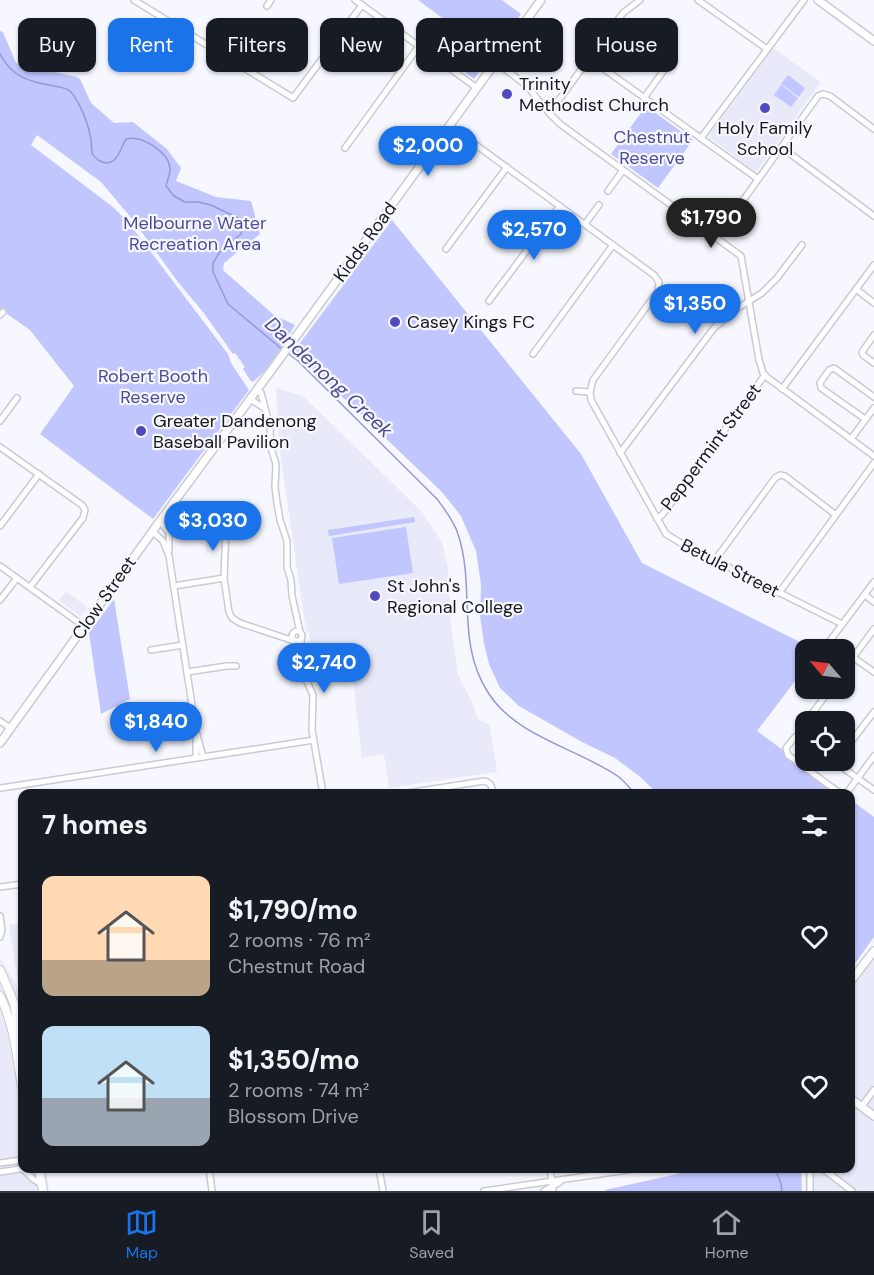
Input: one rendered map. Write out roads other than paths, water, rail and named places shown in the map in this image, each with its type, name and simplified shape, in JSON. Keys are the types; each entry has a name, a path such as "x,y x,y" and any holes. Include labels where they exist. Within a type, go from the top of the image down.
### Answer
{"highway":[{"path":"0,970 4,989 18,1016"},
{"path":"4,989 0,996 9,1017 18,1065"}],"main road":[{"name":"Kidds Road","path":"528,18 541,0"},
{"path":"818,0 874,41"},
{"name":"Kidds Road","path":"273,368 489,72"},
{"name":"Clow Street","path":"0,742 273,368"},
{"path":"855,976 874,951"},
{"path":"855,1101 874,1116"}],"street":[{"path":"134,0 293,98 362,5"},
{"path":"267,6 271,0"},
{"path":"355,0 416,43"},
{"path":"619,18 640,0"},
{"path":"698,0 767,49"},
{"path":"701,138 804,0"},
{"path":"345,148 416,51"},
{"path":"455,72 477,88"},
{"path":"509,72 527,86 560,124 741,256 760,366 765,375 874,456"},
{"path":"549,114 580,72"},
{"path":"608,72 758,179"},
{"path":"644,98 663,72"},
{"path":"716,238 818,96 824,94 830,96 874,129"},
{"path":"450,126 654,274 659,282 658,291 593,380 590,392 576,391"},
{"path":"781,147 874,216"},
{"path":"446,249 507,167"},
{"path":"608,191 623,170"},
{"path":"585,224 599,205"},
{"path":"489,301 560,206"},
{"path":"533,354 613,245"},
{"path":"620,453 714,328 777,278 802,245"},
{"path":"782,389 874,265"},
{"path":"856,290 874,303"},
{"path":"874,335 862,352 874,363"},
{"path":"866,419 821,388 820,383 829,370 834,368 874,397"},
{"name":"Peppermint Street","path":"657,519 663,514 765,375"},
{"path":"257,390 261,393 270,427 271,448 276,464 277,503 287,541 287,567 297,618 296,637 302,654 305,680 313,695 311,724 322,789"},
{"name":"Betula Street","path":"590,392 591,400 669,537 842,624"},
{"path":"0,421 17,398"},
{"path":"250,399 264,408"},
{"path":"851,439 874,408"},
{"path":"0,447 82,505 85,510 83,518 30,587"},
{"path":"779,592 874,463"},
{"path":"0,526 39,474"},
{"path":"715,561 775,478 780,476 785,476 836,515"},
{"path":"160,521 169,533 169,556 196,731 203,757"},
{"path":"226,526 224,578 232,618 240,623 279,635 296,637"},
{"path":"152,531 163,541 169,556"},
{"path":"0,566 85,627"},
{"path":"0,600 17,578"},
{"path":"174,586 224,578"},
{"path":"831,639 874,582"},
{"path":"865,595 874,602"},
{"path":"855,657 874,629"},
{"path":"151,650 183,645"},
{"path":"855,659 874,672"},
{"path":"187,672 236,666"},
{"path":"814,711 823,699"},
{"path":"855,737 874,712"},
{"path":"0,721 10,728"},
{"path":"196,731 196,758"},
{"path":"795,737 786,748 788,755 795,760"},
{"path":"1,788 314,741"},
{"path":"850,789 874,756"},
{"path":"810,771 834,789"},
{"path":"848,771 874,790"},
{"path":"434,789 481,781 488,782 492,789"},
{"path":"0,887 18,885"},
{"path":"0,916 1,934"},
{"path":"862,1106 874,1089"},
{"path":"0,1163 18,1161"},
{"path":"0,1172 18,1170"},
{"path":"28,1173 42,1187"},
{"path":"210,1173 212,1191"},
{"path":"380,1173 383,1191"},
{"path":"544,1191 568,1180 611,1173"},
{"path":"810,1173 810,1191"},
{"path":"829,1173 852,1191"},
{"path":"484,1191 552,1186"}],"waterway":[{"name":"Dandenong Creek","path":"0,54 10,68 22,77 71,92 85,118 91,137 92,153 98,160 104,163 113,161 126,139 139,139 159,150 168,162 170,170 166,186 174,196 185,202 211,205 240,219 243,227 241,234 219,253 213,263 213,272 228,304 283,350"},
{"name":"Dandenong Creek","path":"287,353 297,360 437,499 452,520 463,554 472,655 489,694 501,709 532,732 603,767 619,777 630,789"},
{"name":"Dandenong Creek","path":"777,1173 782,1191"}],"place":[{"name":"Trinity Methodist Church","path":"507,94"},
{"name":"Holy Family School","path":"765,108"},
{"name":"Casey Kings FC","path":"395,322"},
{"name":"Greater Dandenong Baseball Pavilion","path":"141,431"},
{"name":"St John's Regional College","path":"375,596"}],"park label":[{"name":"Chestnut Reserve","path":"652,147"},
{"name":"Melbourne Water Recreation Area","path":"195,233"},
{"name":"Robert Booth Reserve","path":"153,386"}]}
